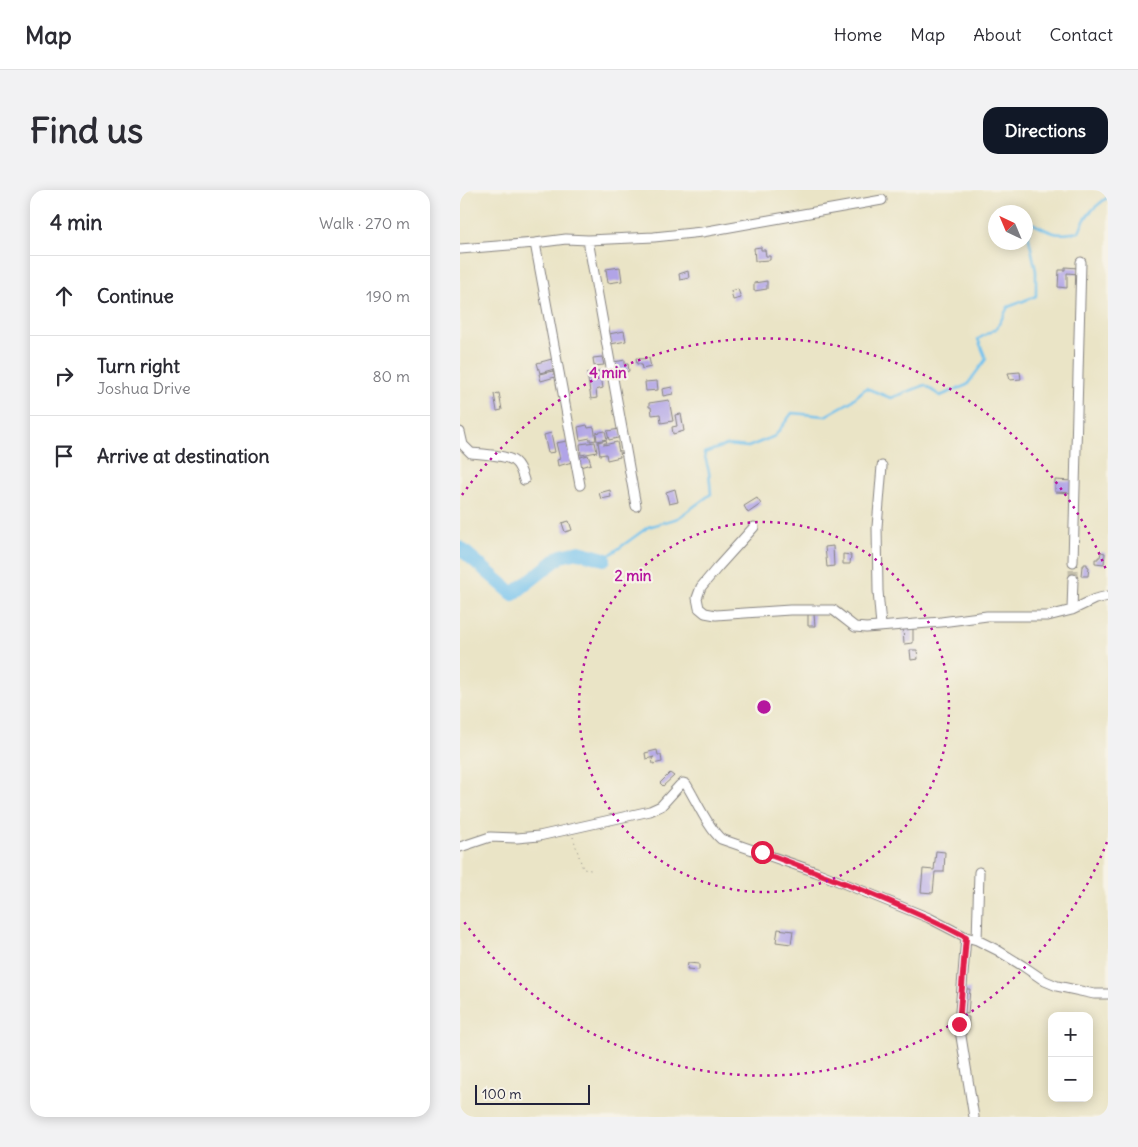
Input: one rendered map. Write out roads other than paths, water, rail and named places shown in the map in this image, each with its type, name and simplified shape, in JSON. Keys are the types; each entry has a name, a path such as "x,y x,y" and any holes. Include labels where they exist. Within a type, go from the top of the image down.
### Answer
{"street":[{"path":"460,249 566,239 654,237 702,232 882,200"},
{"path":"588,240 636,506"},
{"path":"535,243 580,485"},
{"path":"1073,562 1081,262"},
{"path":"460,432 463,444 471,453 490,454 513,460 517,463 524,480"},
{"path":"881,626 878,592 877,527 882,466"},
{"path":"754,527 701,587 697,602 699,608 705,613 716,615 790,610 832,610 855,627 866,628 987,616 1048,616 1072,610 1095,599 1108,596"},
{"path":"1072,610 1073,579"},
{"path":"460,847 490,838 539,836 650,810 661,806 683,783 686,784 705,817 721,838 929,918 966,937 977,940 1045,981 1094,994 1108,994"},
{"path":"977,940 979,872"},
{"path":"966,937 959,1024 974,1117"}],"waterway":[{"path":"604,559 648,527 678,518 711,494 709,472 704,453 727,445 748,447 775,436 792,413 825,416 850,402 866,388 891,398 925,385 940,396 967,385 986,359 978,339 997,328 1008,307 1036,296 1036,271 1028,234 1032,223 1055,233 1079,232 1090,212 1108,197"},
{"path":"460,548 513,594 561,556 579,552 604,559"}],"tunnel":[{"path":"1073,562 1073,579"}]}
